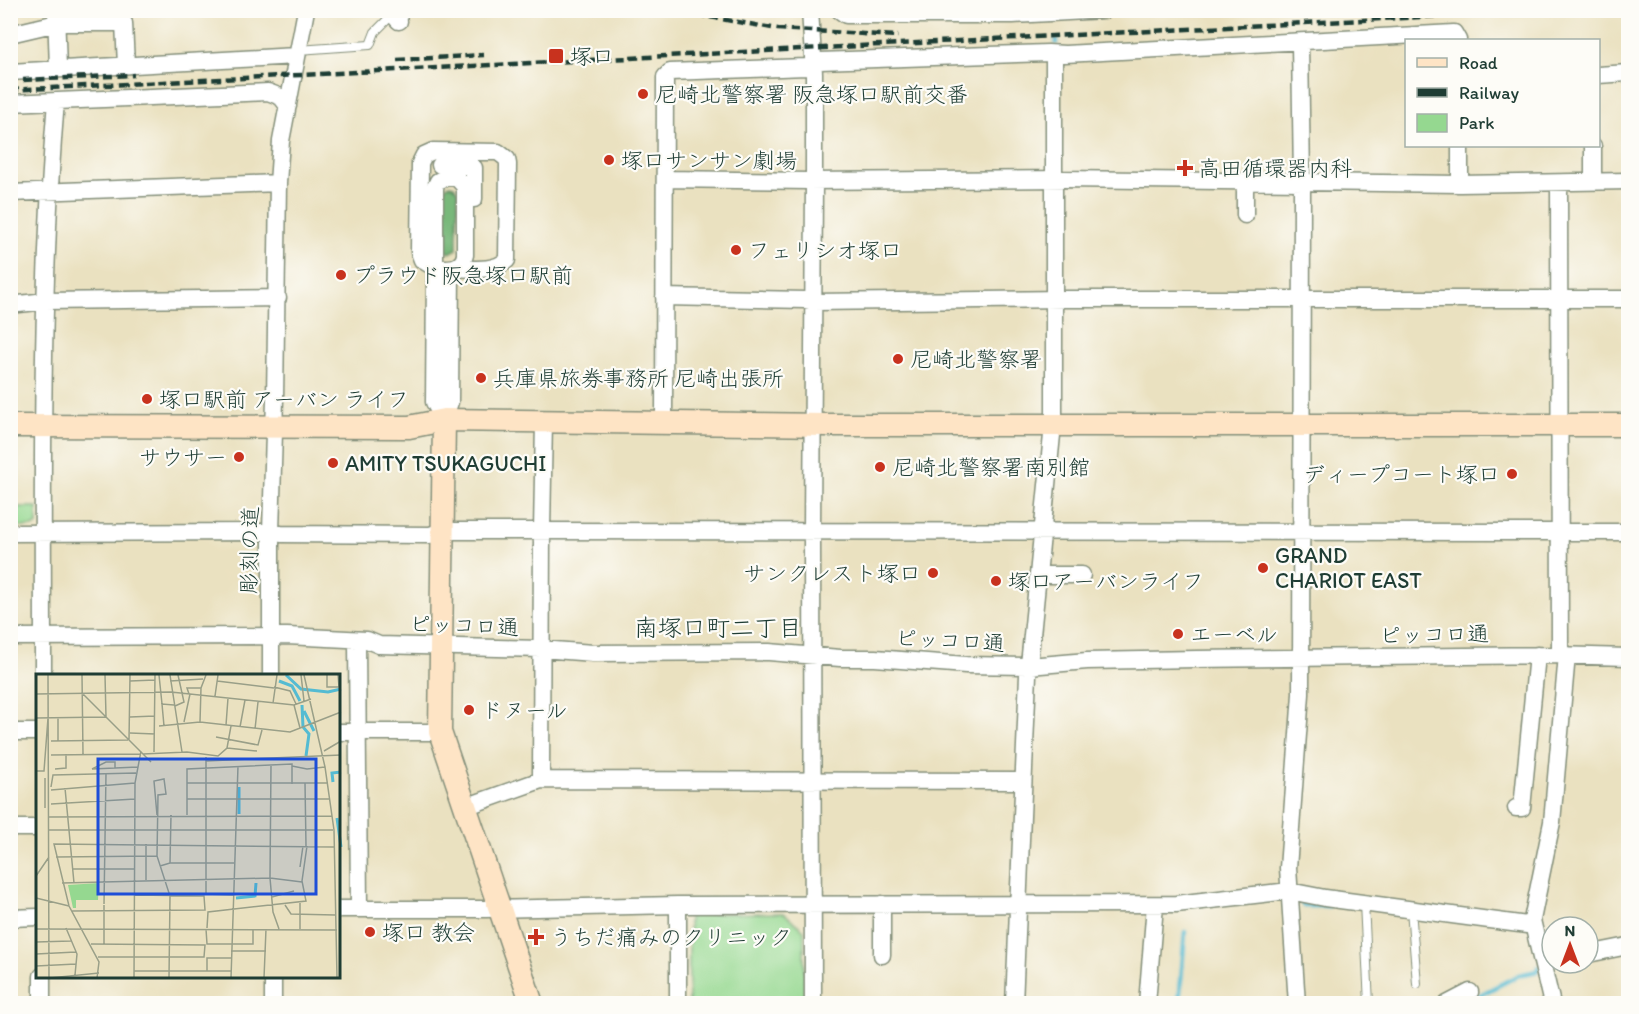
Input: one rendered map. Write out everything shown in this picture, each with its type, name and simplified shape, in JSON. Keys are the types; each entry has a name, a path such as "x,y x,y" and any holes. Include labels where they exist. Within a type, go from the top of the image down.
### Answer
{"street":[{"name":"彫刻の道","path":"272,674 271,532 278,298 278,183 281,141 306,10"},
{"path":"843,12 1104,10"},
{"path":"810,13 814,181 813,1004"},
{"path":"10,34 57,17 124,23 126,65"},
{"path":"57,17 58,69"},
{"path":"664,423 665,77 670,72 813,66 820,62 1300,43 1454,33 1457,39"},
{"path":"1297,1004 1289,891 1293,782 1300,719 1301,658 1300,43"},
{"path":"10,72 297,53"},
{"path":"1014,1004 1026,904 1023,781 1037,665 1043,575 1041,532 1053,426 1057,299 1059,54"},
{"path":"1600,75 1629,73"},
{"path":"10,103 268,92 281,97 288,106"},
{"path":"43,674 48,191 56,101"},
{"path":"1460,147 1460,184"},
{"path":"1593,147 1593,182"},
{"path":"443,268 493,268 502,265 507,260 508,164 507,159 498,152 433,151 424,155 420,163 420,256 425,263 443,268 462,264 465,255 465,187 461,180 452,177 443,178 435,187 443,268 434,402 444,420 440,732 532,1004"},
{"path":"440,165 474,168 475,248"},
{"path":"666,179 814,181 1058,179 1460,184 1629,181"},
{"path":"1245,181 1245,215"},
{"path":"10,193 278,183"},
{"path":"1540,942 1532,923 1532,914 1552,822 1563,655 1558,425 1559,183"},
{"path":"664,297 814,302 1057,299 1629,298"},
{"path":"10,305 46,301 278,298"},
{"path":"10,426 409,427 444,420 814,425 1629,425"},
{"path":"541,780 544,421"},
{"path":"10,533 271,532 281,534 430,535 442,531 1629,532"},
{"path":"1043,575 1082,575"},
{"name":"ピッコロ通","path":"10,637 271,636 368,640 379,645 639,654 769,652 966,665 1037,665 1087,661 1537,655 1629,657"},
{"path":"357,640 359,909"},
{"path":"1516,808 1522,808 1537,655"},
{"path":"10,732 36,732"},
{"path":"340,732 440,732"},
{"path":"465,807 541,780 1023,781"},
{"path":"10,828 36,828"},
{"path":"340,909 813,904 1155,904 1229,899 1289,891 1365,908 1527,925 1532,923"},
{"path":"882,904 882,955"},
{"path":"1147,1004 1155,904"},
{"path":"678,905 678,1004"},
{"path":"10,918 36,916"},
{"path":"1600,952 1629,946"},
{"path":"1549,975 1552,1004"},
{"path":"42,978 42,1004"},
{"path":"273,978 273,1004"},
{"path":"1447,1004 1470,993"}],"lane":[{"path":"297,53 370,45 375,32 394,15"},
{"path":"1365,908 1369,1004"},
{"path":"1411,913 1417,984"}],"green space":[{"path":"450,185 454,186 458,192 457,249 450,253 443,249 442,191"},
{"path":"11,507 37,507 37,524 33,527 11,527"},
{"path":"784,913 804,930 804,1003 689,1004 689,914"}],"waterway":[{"path":"1299,899 1304,906 1329,906"},
{"path":"1179,1004 1185,932"},
{"path":"1472,999 1519,975 1537,971 1538,967"}],"railway":[{"path":"670,10 778,29 898,36"},
{"path":"10,90 1556,10"},
{"path":"397,60 484,55"},
{"path":"23,80 134,75"}],"place":[{"name":"塚口","path":"556,56"},
{"name":"尼崎北警察署 阪急塚口駅前交番","path":"643,94"},
{"name":"塚口サンサン劇場","path":"609,160"},
{"name":"高田循環器内科","path":"1185,168"},
{"name":"フェリシオ塚口","path":"736,250"},
{"name":"プラウド阪急塚口駅前","path":"341,275"},
{"name":"尼崎北警察署","path":"898,359"},
{"name":"兵庫県旅券事務所 尼崎出張所","path":"481,378"},
{"name":"塚口駅前 アーバン ライフ","path":"147,399"},
{"name":"サウサー","path":"239,457"},
{"name":"AMITY TSUKAGUCHI","path":"333,463"},
{"name":"尼崎北警察署南別館","path":"880,467"},
{"name":"ディープコート塚口","path":"1512,474"},
{"name":"GRAND CHARIOT EAST","path":"1263,568"},
{"name":"サンクレスト塚口","path":"933,573"},
{"name":"塚口アーバンライフ","path":"996,581"},
{"name":"エーベル","path":"1178,634"},
{"name":"ドヌール","path":"469,710"},
{"name":"塚口 教会","path":"370,932"},
{"name":"うちだ痛みのクリニック","path":"536,937"}],"district":[{"name":"南塚口町二丁目","path":"718,628"}]}
